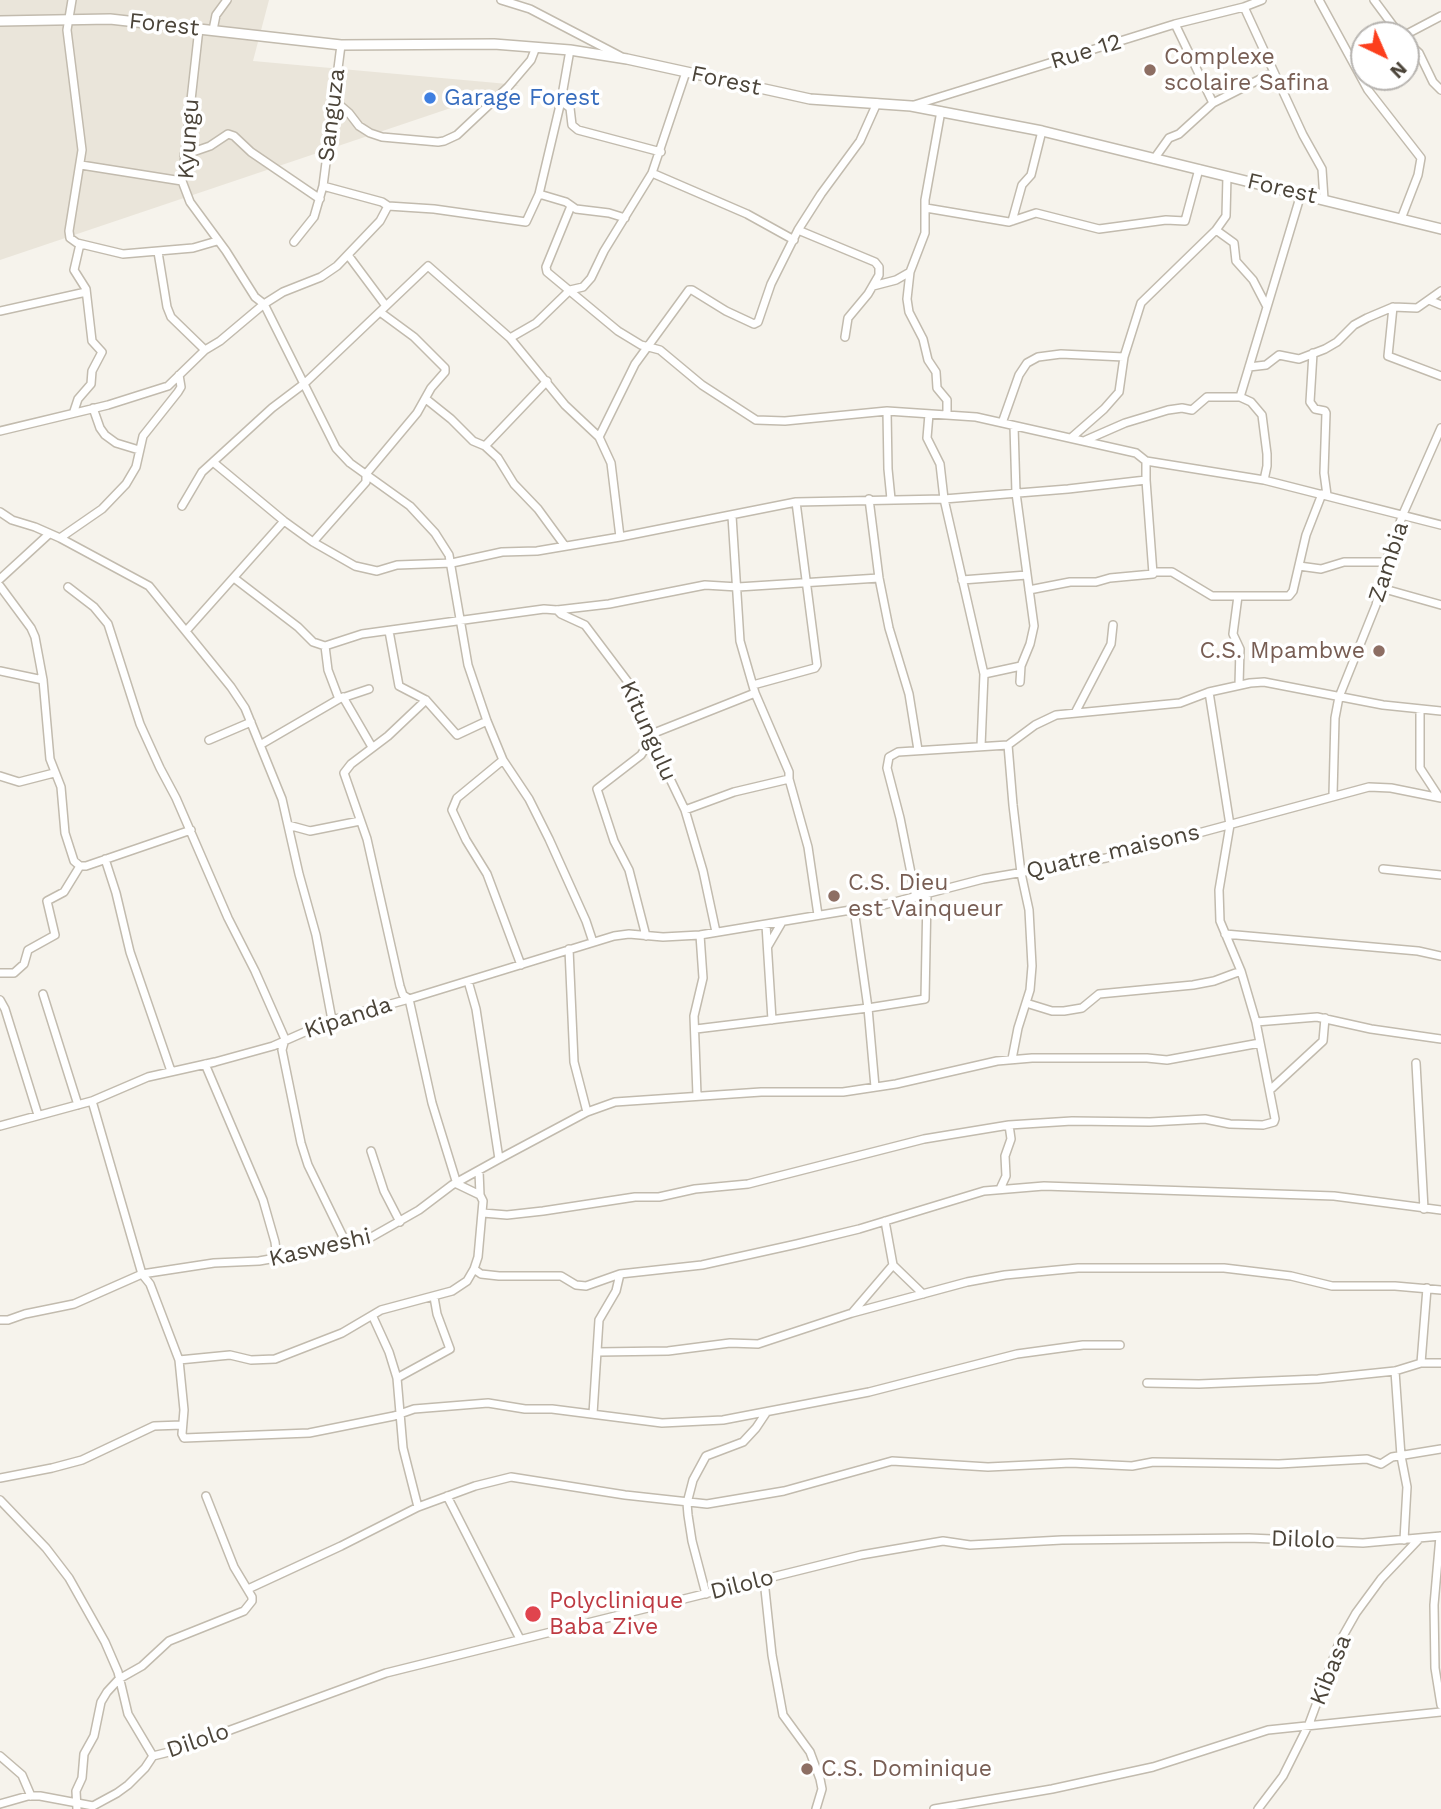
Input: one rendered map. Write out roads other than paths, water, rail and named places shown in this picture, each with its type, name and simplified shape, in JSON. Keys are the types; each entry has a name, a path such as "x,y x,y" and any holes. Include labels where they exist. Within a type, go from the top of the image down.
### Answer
{"street":[{"path":"72,0 67,30 81,138 81,165 69,231 72,240 123,254 193,248 218,241 256,299 264,304 337,447 351,463 410,506 435,533 452,563 468,665 487,721 503,760 529,799 586,921 593,942"},
{"path":"213,30 216,15 227,0"},
{"path":"501,0 530,9 627,60"},
{"name":"Rue 12","path":"911,106 1175,24 1262,0"},
{"path":"1319,0 1368,90 1421,159 1418,175 1401,219"},
{"path":"1374,0 1390,21"},
{"path":"1244,7 1303,135 1322,169 1324,199"},
{"path":"1420,27 1441,16"},
{"name":"Forest","path":"0,21 68,18 131,21 341,45 494,44 570,51 627,60 810,99 911,106 1042,131 1441,229"},
{"path":"1175,24 1213,103"},
{"name":"Kyungu","path":"199,28 182,181 190,202 218,241"},
{"name":"Sanguza","path":"294,242 309,225 320,199 341,45"},
{"path":"335,101 359,126 370,133 382,137 438,142 457,135 489,106 524,69 536,47"},
{"path":"323,186 388,206 434,209 524,223 539,194 570,51"},
{"path":"1420,55 1433,82 1441,90"},
{"path":"510,338 536,323 570,290 583,287 590,281 604,251 652,173 686,72"},
{"path":"1154,159 1169,138 1179,134 1213,103 1274,72"},
{"path":"561,101 570,108 572,125 578,130 661,152"},
{"path":"599,437 619,394 647,347 691,290 712,304 756,324 771,284 798,229 860,141 877,103"},
{"path":"941,111 925,200 923,243 908,283 909,312 923,339 928,360 936,372 937,388 947,400 947,414"},
{"path":"1012,221 1022,185 1031,175 1042,131"},
{"path":"184,155 211,146 228,134 320,199"},
{"path":"81,165 182,181"},
{"path":"926,208 1012,221 1036,213 1099,229 1166,220 1185,221 1199,169"},
{"path":"652,173 726,204 793,240"},
{"path":"1071,438 1119,392 1124,357 1141,303 1216,230 1226,216 1227,176"},
{"path":"539,194 571,206 625,218"},
{"path":"1240,397 1301,194"},
{"path":"0,431 168,386 205,350 220,341 264,304 283,292 328,273 380,221 388,206"},
{"path":"571,206 546,270 618,331 635,342 660,350 702,385 756,419 785,421 887,411 947,414 1086,441 1136,453 1146,461 1264,480 1441,525"},
{"path":"798,229 878,265 880,273 848,318 844,329 845,337"},
{"path":"1216,230 1234,243 1236,261 1252,277 1266,305"},
{"path":"74,411 78,399 91,384 92,371 102,355 92,341 85,285 74,270 80,244"},
{"path":"158,252 165,298 171,317 205,350"},
{"path":"313,542 366,482 366,474 418,413 431,388 445,372 445,368 383,309 348,255"},
{"path":"181,506 195,481 213,462 272,408 305,383 428,266 510,338 565,405 599,437 613,475 620,537"},
{"path":"872,286 896,280 910,272"},
{"path":"1249,367 1266,365 1279,355 1299,359 1337,342 1354,325 1367,318 1393,307 1417,308 1441,291"},
{"path":"0,311 86,292"},
{"path":"1429,300 1441,305"},
{"path":"1393,307 1388,356 1441,376"},
{"path":"1029,590 1070,582 1096,582 1110,578 1151,575 1154,572 1172,572 1212,596 1289,596 1293,591 1306,535 1325,495 1326,413 1315,408 1310,402 1313,353"},
{"path":"1002,423 1019,375 1027,363 1038,357 1061,354 1124,357"},
{"path":"60,538 102,509 126,484 134,472 145,433 181,387 179,375"},
{"path":"485,446 547,381"},
{"path":"1086,441 1125,423 1168,410 1192,410 1207,397 1240,397 1251,402 1262,415 1267,454 1264,480"},
{"path":"426,399 472,441 485,446 498,458 514,484 538,509 565,546"},
{"path":"93,408 105,435 116,443 139,450"},
{"path":"887,411 891,499"},
{"path":"929,414 927,438 940,464 944,499 984,674 981,746"},
{"path":"1014,426 1016,494 1033,632 1021,666 1020,682"},
{"name":"Zambia","path":"1333,795 1335,718 1339,697 1381,588 1386,562 1403,514 1438,445 1441,428"},
{"path":"1146,461 1154,572"},
{"path":"213,462 284,522 313,542 355,566 372,570 397,565 452,563 502,552 537,551 796,502 944,499 1146,480"},
{"path":"869,499 879,578 889,628 909,694 918,750"},
{"path":"646,936 629,870 614,841 597,789 641,755 650,737 754,689 815,668 817,665 796,502"},
{"path":"0,512 7,518 60,538 149,586 231,687 251,722 276,782 316,934 332,1020"},
{"path":"733,516 738,631 754,689 787,766 808,847 818,915"},
{"path":"186,631 284,522"},
{"path":"0,579 49,534"},
{"path":"1298,566 1321,569 1344,562 1386,562"},
{"path":"962,580 1027,575"},
{"path":"234,578 298,627 313,642 325,646 328,670 341,698 372,747"},
{"path":"557,610 705,585 738,587 879,578"},
{"path":"0,586 31,628 37,646 50,759 62,792 67,841 74,861 80,866"},
{"path":"68,587 94,607 108,624 140,724 285,1039 282,1051 301,1143 308,1166 346,1245"},
{"path":"1381,588 1441,605"},
{"path":"1238,596 1233,634 1240,649 1239,685"},
{"path":"580,607 581,622"},
{"name":"Kitungulu","path":"325,646 362,635 544,609 557,610 581,622 616,663 634,690 650,737 685,810 703,871 716,932"},
{"path":"1075,713 1111,644 1113,625"},
{"path":"389,631 399,686 426,700 457,735 487,721"},
{"path":"984,674 1021,666"},
{"path":"0,671 43,680"},
{"path":"916,898 887,761 898,752 1008,745 1044,720 1068,713 1180,703 1209,692 1264,682 1383,705 1441,711"},
{"path":"260,745 341,698 369,688"},
{"path":"483,1213 543,1211 635,1197 659,1198 695,1188 748,1184 924,1139 1009,1125 1205,1119 1230,1124 1271,1124 1275,1119 1256,1021 1241,971 1220,921 1219,890 1230,825 1209,692"},
{"path":"426,700 344,772 367,839 403,995 409,999 432,1103 457,1184 481,1195"},
{"path":"1420,709 1420,768 1440,798"},
{"path":"209,740 251,722"},
{"path":"1008,745 1021,873 1027,895 1032,966 1030,990 1012,1059"},
{"path":"503,760 457,798 452,810 466,840 487,874 521,965"},
{"path":"0,776 19,782 54,773"},
{"path":"685,810 734,792 789,779"},
{"name":"Quatre maisons","path":"700,935 916,898 983,879 1106,858 1333,795 1375,786 1440,798"},
{"path":"288,825 310,831 360,821"},
{"path":"0,973 14,973 21,968 29,950 55,935 47,901 64,892 80,866 191,830"},
{"path":"105,859 130,952 171,1072"},
{"path":"1383,869 1441,874"},
{"path":"696,1029 868,1009 925,999 928,895"},
{"path":"854,909 868,1009 875,1087"},
{"path":"768,948 782,922"},
{"path":"766,925 772,1020"},
{"name":"Kipanda","path":"0,1126 92,1101 148,1077 273,1046 332,1020 593,942 629,934 700,935"},
{"path":"1225,934 1418,951 1441,956"},
{"path":"697,1095 694,1016 703,969 700,935"},
{"path":"569,949 574,1062 587,1112"},
{"path":"1026,1003 1052,1011 1064,1011 1082,1007 1099,993 1203,983 1241,971"},
{"path":"468,981 499,1158"},
{"path":"43,994 78,1105"},
{"path":"0,1000 38,1115"},
{"path":"1256,1021 1325,1018 1371,1029 1441,1039"},
{"path":"1270,1090 1323,1041 1325,1018"},
{"name":"Kasweshi","path":"0,1320 74,1304 142,1275 214,1263 277,1258 346,1245 381,1234 499,1158 587,1112 629,1099 777,1091 843,1092 1012,1059 1167,1060 1260,1043"},
{"path":"1416,1063 1424,1209"},
{"path":"205,1064 263,1200 277,1258"},
{"path":"92,1101 142,1275 150,1284 179,1360 184,1410 181,1434 188,1439 309,1433 399,1415 429,1406 488,1403 676,1423 723,1420 869,1392 1017,1354 1083,1345 1120,1345"},
{"path":"1000,1189 1006,1176 1005,1156 1011,1139 1009,1125"},
{"path":"372,1151 384,1191 400,1222"},
{"path":"179,1360 230,1355 251,1360 275,1359 342,1333 389,1307 452,1292 461,1286 474,1269 478,1257 483,1213 478,1171"},
{"path":"474,1269 481,1274 499,1276 561,1276 583,1286 620,1274 725,1261 1000,1189 1058,1186 1334,1196 1441,1210"},
{"path":"885,1221 893,1265 923,1294"},
{"path":"852,1313 893,1265"},
{"path":"598,1352 668,1351 730,1343 758,1344 852,1313 923,1294 1005,1275 1078,1268 1224,1268 1291,1276 1332,1286 1441,1290"},
{"path":"593,1414 599,1320 616,1291 620,1274"},
{"path":"1420,1363 1427,1288"},
{"path":"397,1378 450,1349 437,1314 434,1297"},
{"path":"373,1317 397,1378 406,1462 418,1507"},
{"path":"1147,1383 1281,1381 1395,1371 1420,1363 1441,1363"},
{"path":"1395,1371 1401,1456 1408,1487 1404,1540"},
{"path":"706,1594 692,1541 687,1503 693,1480 706,1456 743,1442 756,1429 766,1413"},
{"path":"0,1478 82,1460 154,1426 181,1425"},
{"path":"248,1589 418,1507 489,1481 512,1477 707,1504 783,1491 892,1461 988,1467 1071,1463 1132,1466 1153,1462 1279,1464 1367,1460 1381,1464 1392,1457 1441,1448"},
{"path":"78,1806 76,1791 82,1778 84,1754 94,1736 101,1702 119,1679 142,1666 164,1645 244,1611 252,1601 234,1567 206,1496"},
{"path":"447,1496 520,1639"},
{"path":"0,1500 63,1569 105,1642 118,1672 128,1714 153,1756"},
{"path":"1440,1536 1434,1605 1435,1668 1441,1705"},
{"name":"Dilolo","path":"0,1804 31,1796 91,1807 128,1785 153,1756 386,1673 861,1555 943,1541 970,1545 1169,1538 1363,1542 1440,1536"},
{"name":"Kibasa","path":"1258,1809 1283,1776 1309,1724 1339,1643 1356,1613 1387,1572 1418,1539"},
{"path":"764,1580 772,1655 783,1715 810,1752 820,1779 822,1789 816,1809"},
{"path":"934,1809 1052,1789 1173,1762 1268,1730 1441,1712"},
{"path":"0,1756 23,1777 31,1796"}],"place":[{"name":"Complexe scolaire Safina","path":"1150,70"},
{"name":"Garage Forest","path":"430,98"},
{"name":"C.S. Mpambwe","path":"1379,651"},
{"name":"C.S. Dieu est Vainqueur","path":"834,896"},
{"name":"Polyclinique Baba Zive","path":"533,1614"},
{"name":"C.S. Dominique","path":"807,1769"}]}
